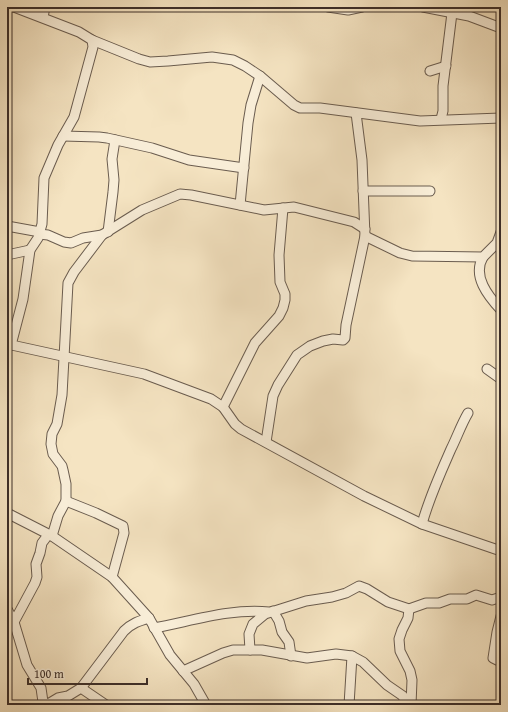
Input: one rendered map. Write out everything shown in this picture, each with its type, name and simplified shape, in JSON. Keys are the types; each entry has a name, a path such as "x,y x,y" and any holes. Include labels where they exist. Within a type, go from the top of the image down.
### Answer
{"street":[{"path":"14,7 44,17 79,32 92,40 150,62 212,57 239,62 260,76 297,106 420,121 440,119 501,118"},
{"path":"44,17 45,7"},
{"path":"328,7 348,10 362,7"},
{"path":"423,7 469,16 501,28"},
{"path":"440,119 443,111 443,86 452,13"},
{"path":"92,40 93,47 75,113 58,145 44,178 42,224 38,238 30,250 23,299 9,344 144,374 212,399 223,407 235,424 364,496 422,524 501,551"},
{"path":"430,71 446,66"},
{"path":"240,205 248,123 251,105 260,76"},
{"path":"266,442 273,396 278,385 297,355 310,346 323,341 332,339 343,340 345,338 346,325 365,233 362,160 356,112"},
{"path":"63,136 99,137 116,140 152,148 189,160 244,168"},
{"path":"105,234 113,192 112,159 116,140"},
{"path":"363,191 430,191"},
{"path":"7,629 14,622 35,584 37,576 36,564 42,543 50,535 66,501 66,484 62,466 53,454 51,444 60,413 62,395 68,283 74,272 105,234 142,210 180,194 264,210 294,207 345,219 354,222 365,233 400,253 412,256 483,257"},
{"path":"223,407 255,343 279,316 283,308 285,294 280,282 279,255 283,208"},
{"path":"7,226 48,235 70,243 105,234"},
{"path":"501,232 497,243 483,257 479,268 482,283 492,300 501,310"},
{"path":"7,255 30,250"},
{"path":"487,369 501,379"},
{"path":"422,524 432,489 468,413"},
{"path":"66,501 123,526 124,533 112,577"},
{"path":"7,513 50,535 112,577 149,618 170,655 194,684 206,705"},
{"path":"250,650 249,634 254,624 271,612 306,601 346,594 359,586 367,589 388,602 409,609 426,603 439,604 450,599 467,599 476,595 492,600 501,598"},
{"path":"7,609 14,622 27,665 41,688 47,703 68,696 81,688 90,674 130,625 149,618"},
{"path":"409,609 408,618 399,638 400,651 410,671 412,680 411,705"},
{"path":"154,628 225,614 260,611 271,612 279,621 282,632 289,642 291,656"},
{"path":"501,616 497,632 494,658 501,662"},
{"path":"183,671 224,652 233,650 262,650 307,658 336,654 352,656 363,662 387,685 403,696 406,705"},
{"path":"349,705 352,656"},
{"path":"81,688 106,705"}]}
